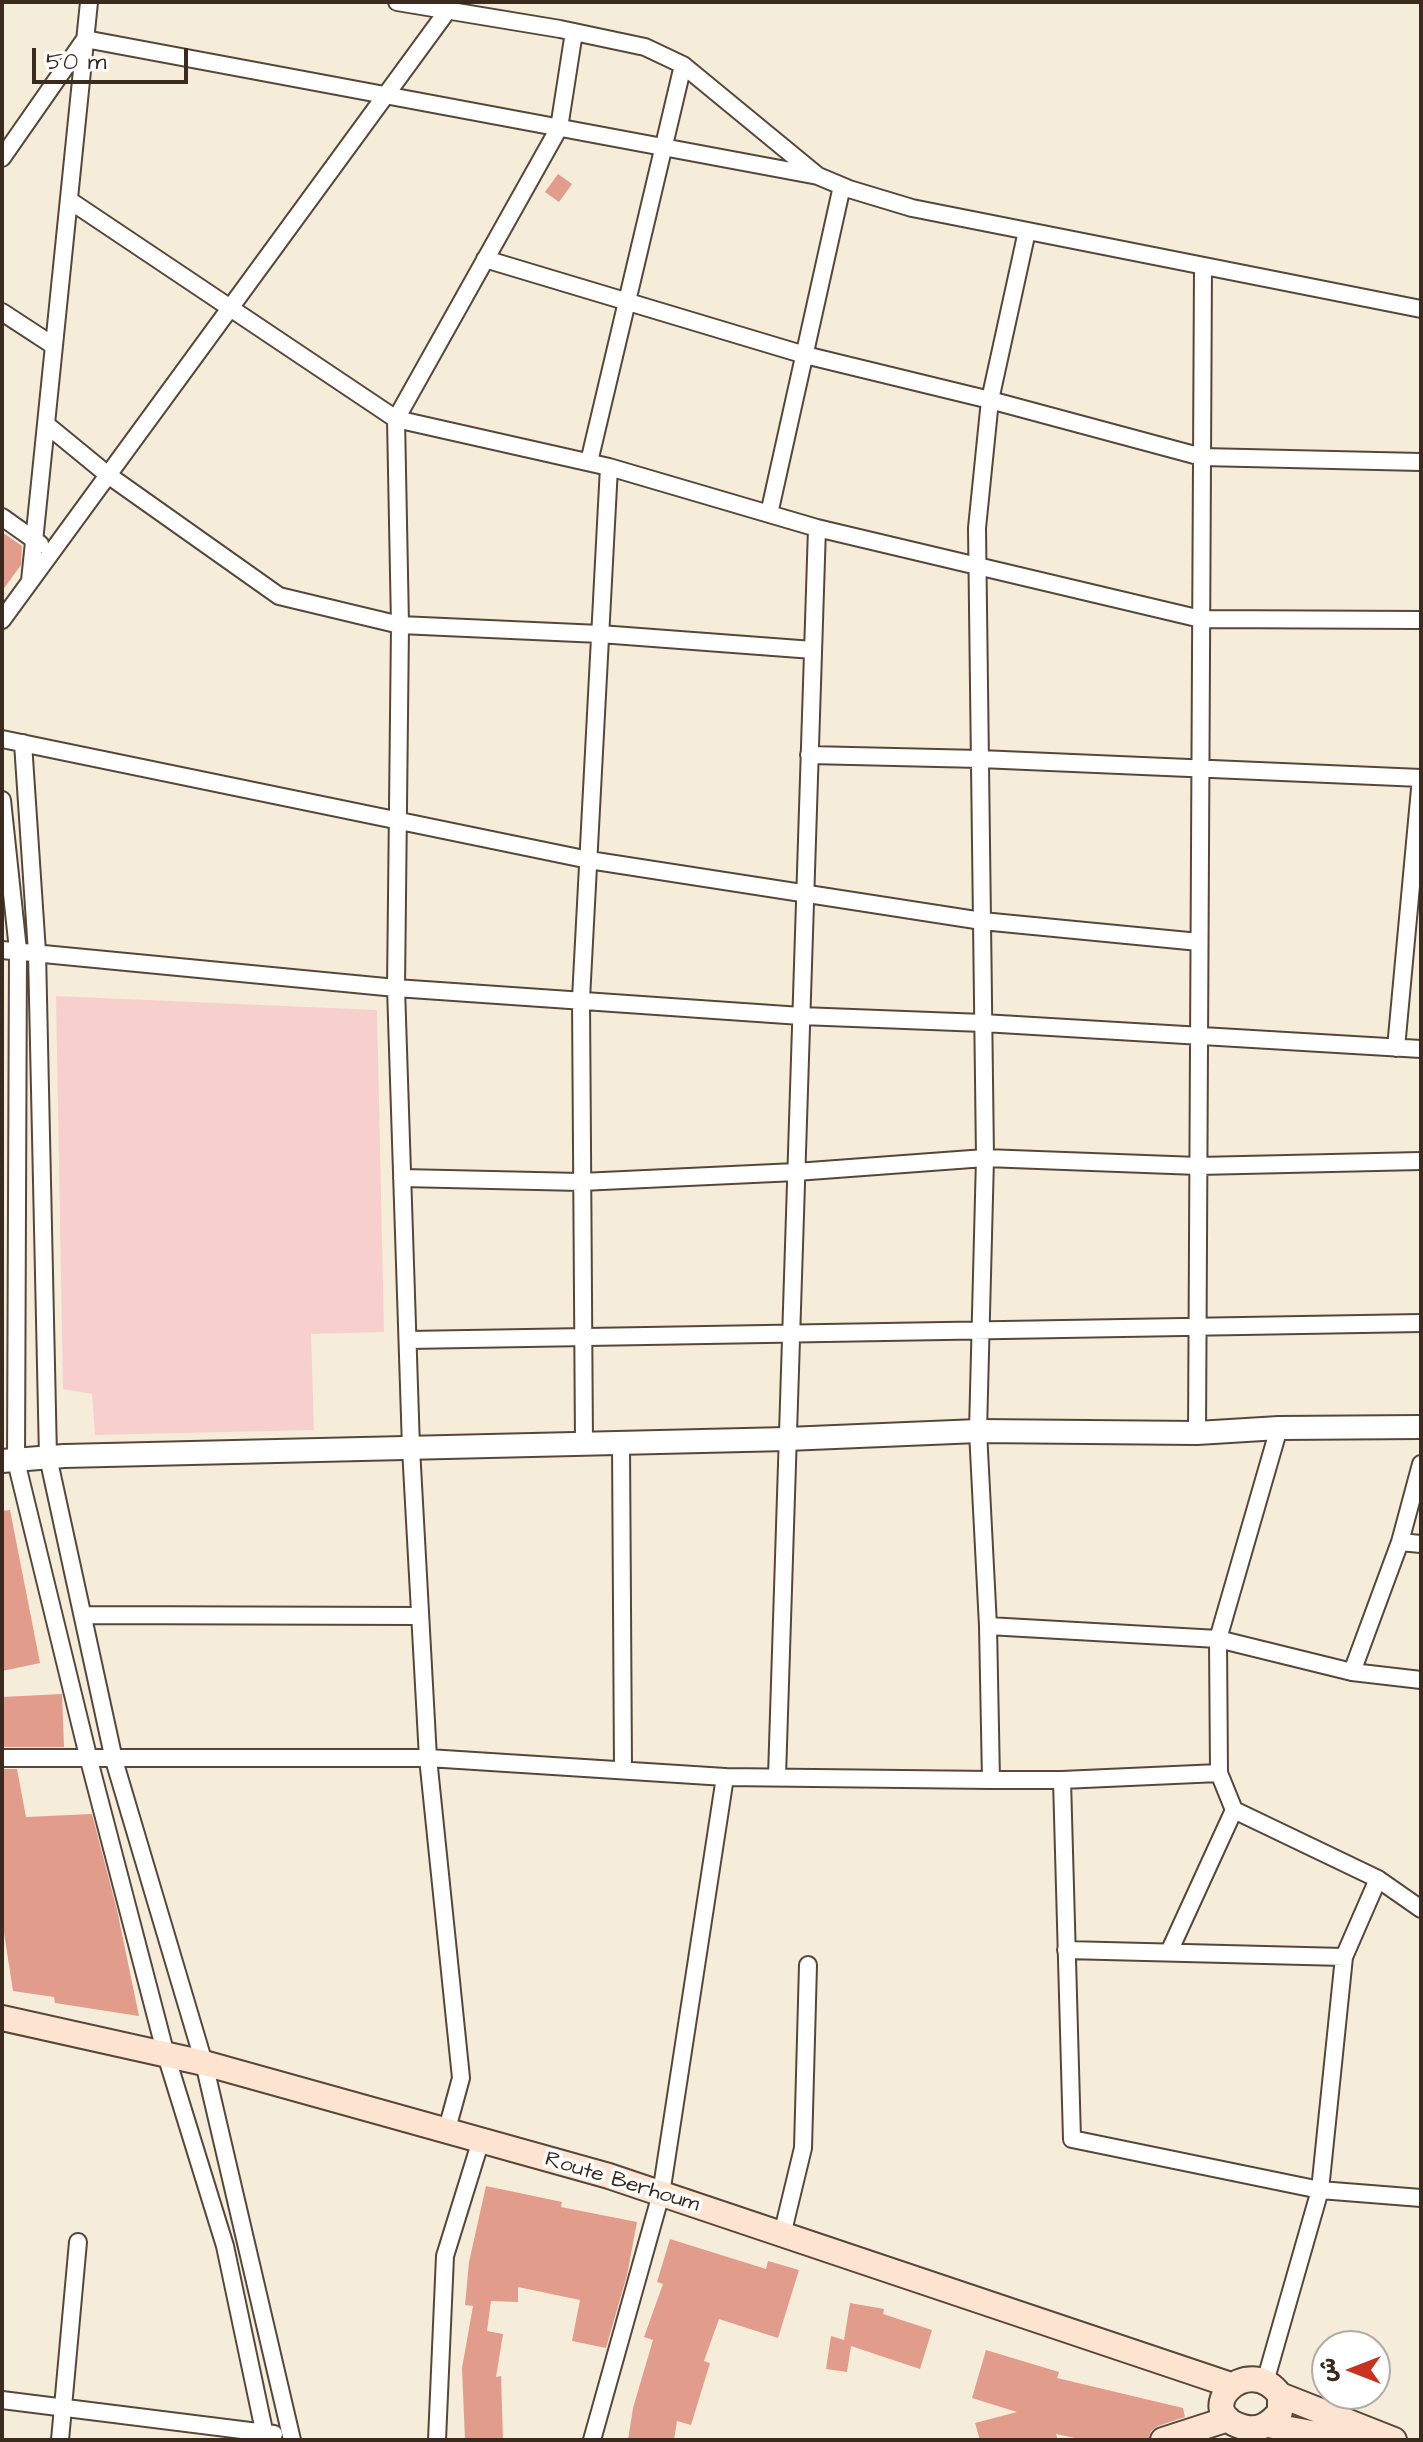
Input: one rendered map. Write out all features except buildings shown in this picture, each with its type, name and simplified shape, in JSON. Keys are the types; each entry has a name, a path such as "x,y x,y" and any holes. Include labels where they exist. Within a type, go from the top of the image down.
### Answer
{"main road":[{"name":"Route Berhoum","path":"2,2018 204,2063 609,2176 1231,2385"},
{"path":"1229,2428 1222,2412 1221,2398 1231,2385 1247,2379 1394,2440"},
{"path":"1268,2425 1280,2412 1272,2388"},
{"path":"1163,2440 1229,2428 1250,2429 1268,2425 1349,2440"}],"street":[{"path":"29,582 89,2"},
{"path":"397,2 645,47 683,65 818,176"},
{"path":"2,620 448,10"},
{"path":"447,2129 461,2078 428,1758 411,1448 396,988 400,625 396,419 559,128 574,32"},
{"path":"85,39 818,176 912,208 1421,309"},
{"path":"2,158 85,39"},
{"path":"589,462 683,65"},
{"path":"769,514 842,186"},
{"path":"69,200 396,419 589,462 817,528 1201,619 1421,620"},
{"path":"991,1780 988,1626 978,1431 985,1158 977,528 990,400 1027,231"},
{"path":"485,259 805,355 990,400 1202,457 1421,462"},
{"path":"1197,1433 1203,266"},
{"path":"2,312 54,346"},
{"path":"47,425 108,475 279,596 400,625 600,634 813,650"},
{"path":"584,1444 581,999 609,467"},
{"path":"2,517 52,552"},
{"path":"777,1776 817,528"},
{"path":"2,739 589,860 982,921 1199,942"},
{"path":"2,2400 292,2438 204,2063 114,1760 48,1457 37,952 23,743"},
{"path":"809,755 980,759 1421,778 1396,1048"},
{"path":"2,800 10,950 9,1461 166,2055 225,2246 265,2436"},
{"path":"10,950 396,988 801,1016 983,1023 1421,1049"},
{"path":"402,1178 581,1182 796,1172 985,1158 1198,1166 1421,1161"},
{"path":"408,1340 1421,1323"},
{"path":"9,1461 48,1457 787,1439 978,1431 1197,1433 1279,1428 1421,1427"},
{"path":"1279,1428 1218,1639 1219,1773 1234,1810 1378,1879 1421,1909"},
{"path":"621,1443 623,1769"},
{"path":"1352,1672 1400,1542 1421,1464"},
{"path":"1400,1542 1421,1544"},
{"path":"83,1615 420,1616"},
{"path":"988,1626 1218,1639 1352,1672 1421,1680"},
{"path":"2,1758 428,1758 725,1777 1062,1780 1219,1773"},
{"path":"592,2440 661,2194 725,1777"},
{"path":"1062,1780 1072,2139 1320,2190 1421,2198"},
{"path":"1169,1952 1234,1810"},
{"path":"1272,2388 1320,2190 1344,1957 1378,1879"},
{"path":"1066,1950 1344,1957"},
{"path":"782,2235 803,2148 808,1965"},
{"path":"437,2440 445,2256 481,2140"},
{"path":"60,2440 78,2242"}],"shaded area":[{"path":"56,996 377,1010 384,1332 311,1334 314,1430 95,1435 92,1394 63,1389"}]}
